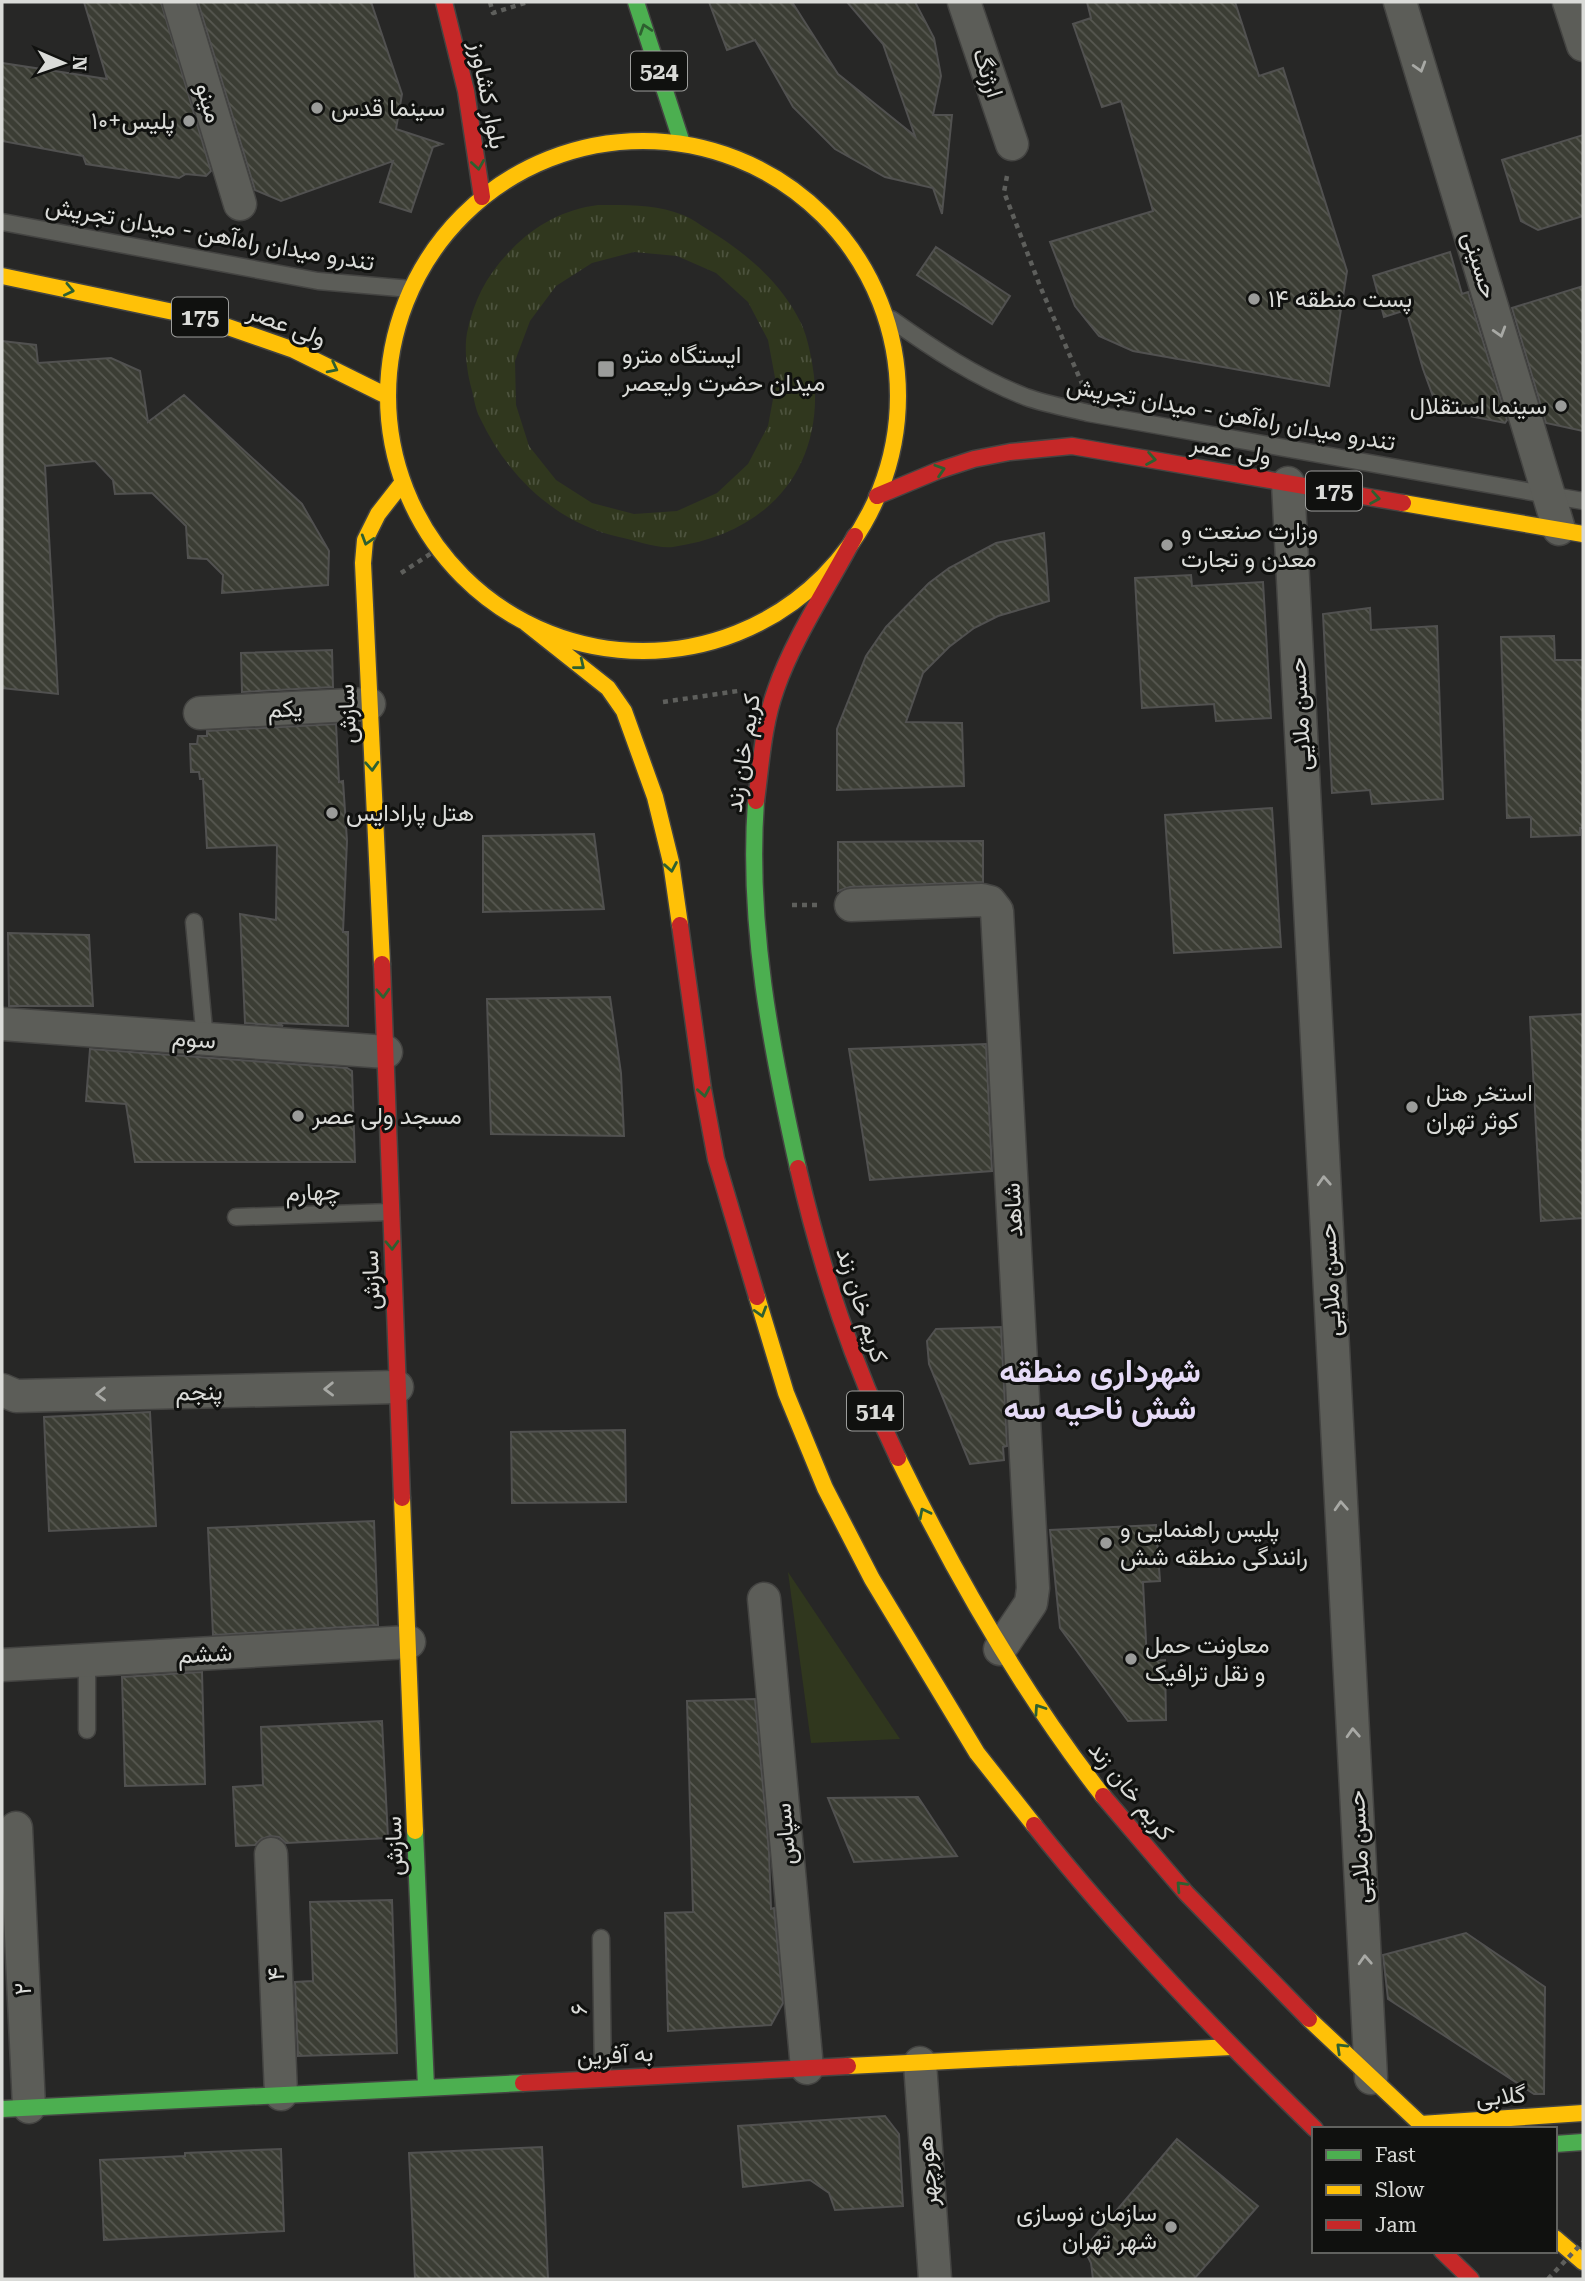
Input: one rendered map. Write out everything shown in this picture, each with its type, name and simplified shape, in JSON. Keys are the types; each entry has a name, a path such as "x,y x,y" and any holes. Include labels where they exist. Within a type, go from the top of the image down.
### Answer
{"main road":[{"name":"بلوار کشاورز","path":"444,2 466,91 482,197"},
{"name":"524","path":"636,2 681,140"},
{"path":"526,623 596,648 637,653 705,643 742,631 777,613 805,592 855,536 877,496 892,449 900,401 897,348 891,318 880,292 850,246 812,204 765,172 714,150 681,140 593,145 530,166 482,197 431,253 411,289 397,330 387,396 390,431 403,482 418,517 438,549 478,591 526,623 608,688 624,711 655,797 671,862 703,1089 716,1159 786,1393 824,1488 872,1579 977,1753 1143,1955 1313,2127"},
{"name":"ولی عصر","path":"2,276 202,318 294,350 387,396"},
{"name":"ولی عصر","path":"877,496 923,475 972,459 1032,449 1072,446 1571,531"},
{"name":"سازش","path":"403,482 378,514 365,540 363,563 386,1052 426,2087"},
{"name":"کریم خان زند","path":"855,536 776,690 765,734 753,842 753,905 775,1054 797,1169 833,1300 877,1416 941,1547 1042,1715 1154,1857 1240,1949 1423,2126"},
{"name":"به آفرین","path":"15,2108 1231,2047"},
{"name":"گلابی","path":"1423,2126 1583,2113"},
{"path":"1557,2144 1583,2142"},
{"path":"1557,2240 1583,2262"},
{"path":"1444,2253 1471,2279"}],"street":[{"name":"مینو","path":"179,2 240,204"},
{"name":"ارژنگ","path":"964,2 1012,144"},
{"name":"حسینی","path":"1400,2 1549,494 1571,531"},
{"path":"1569,2 1583,45"},
{"name":"حسن ملایی","path":"1288,483 1371,2078"},
{"name":"یکم","path":"200,713 369,704"},
{"name":"شاهد","path":"851,905 982,900 990,902 997,911 1033,1588 1031,1603 1000,1649"},
{"name":"سوم","path":"2,1024 386,1052"},
{"name":"پنجم","path":"2,1390 16,1396 397,1387"},
{"name":"سپاس","path":"764,1599 807,2068"},
{"name":"ششم","path":"2,1665 409,1642"},
{"name":"۲","path":"15,2108 16,1828"},
{"name":"۴","path":"271,1854 281,2094"},
{"name":"هورچهر","path":"920,2063 935,2279"}],"lane":[{"name":"تندرو میدان راه‌آهن - میدان تجریش","path":"2,222 317,281 411,289"},
{"name":"تندرو میدان راه‌آهن - میدان تجریش","path":"891,318 957,363 1039,401 1101,415 1583,501"},
{"path":"194,922 205,1040"},
{"name":"چهارم","path":"236,1217 391,1212"},
{"path":"87,1660 87,1730"},
{"name":"۶","path":"601,1938 603,2078"}],"path":[{"path":"489,2 493,13 528,2"},
{"path":"1012,144 1004,192 1040,286 1086,393"},
{"path":"390,579 438,549"},
{"path":"663,702 750,689"},
{"path":"753,905 851,905"},
{"path":"1548,2279 1583,2242"}],"green space":[{"path":"641,206 673,211 689,218 721,238 761,269 793,308 806,335 814,376 815,410 809,441 798,469 782,493 761,512 735,528 706,540 673,547 646,544 574,521 536,494 519,477 504,459 478,414 468,374 466,346 470,321 483,287 503,258 530,233 551,219 586,207","holes":["634,252 677,256 716,273 748,302 768,340 776,383 768,426 748,464 717,493 677,511 634,514 592,503 556,480 529,446 516,405 515,361 530,321 556,286 592,263"]},
{"path":"788,1572 900,1739 811,1743"}],"building":[{"path":"84,2 161,2 211,171 206,176 186,174 179,178 86,164 83,156 2,141 2,63 107,79"},
{"name":"سینما قدس","path":"198,2 371,2 402,94 396,129 442,144 433,147 411,212 380,202 393,161 281,201 255,190"},
{"path":"709,2 792,2 838,74 915,136 883,44 847,2 915,2 934,38 941,76 933,115 952,115 942,214 933,188 885,177 835,149 793,107 755,40 727,50"},
{"path":"1087,2 1235,2 1259,76 1283,68 1347,271 1329,386 1133,351 1099,336 1075,306 1050,242 1153,211 1121,101 1102,107 1073,24 1091,18"},
{"path":"1583,135 1583,216 1538,230 1521,221 1502,160"},
{"path":"936,247 1010,296 992,324 917,275"},
{"path":"1450,252 1462,294 1468,292 1507,420 1505,423 1438,410 1406,310 1384,317 1373,276"},
{"path":"1583,286 1583,431 1546,423 1512,308"},
{"path":"2,341 36,345 38,363 111,358 140,371 148,422 184,395 302,504 329,551 328,585 222,593 223,575 207,559 188,558 186,526 152,493 115,494 113,480 95,461 45,466 58,694 2,688"},
{"path":"1044,533 1049,601 998,616 974,628 949,647 923,673 906,722 962,723 964,786 837,790 837,729 866,656 886,627 929,583 949,568 996,543"},
{"path":"1191,575 1192,586 1263,582 1271,718 1216,721 1214,704 1142,708 1135,578"},
{"path":"1370,608 1371,630 1437,626 1443,799 1372,804 1370,790 1332,793 1323,614"},
{"path":"1554,636 1555,660 1583,660 1583,828 1580,828 1580,835 1531,837 1531,817 1507,818 1501,637"},
{"path":"332,650 333,687 242,692 241,653"},
{"path":"336,724 339,782 343,781 347,841 343,932 348,932 348,1026 245,1023 240,914 276,920 277,845 207,848 203,779 200,779 199,772 191,772 190,744 197,744 198,736 207,736 207,731"},
{"path":"1272,808 1281,947 1174,953 1165,815"},
{"path":"594,834 604,909 483,912 483,836"},
{"path":"983,841 983,882 850,887 838,891 838,842"},
{"path":"8,933 89,935 93,1006 9,1006"},
{"path":"610,997 621,1073 624,1136 491,1134 487,999"},
{"path":"1583,1014 1583,1218 1541,1221 1530,1017"},
{"path":"986,1044 992,1171 870,1180 849,1049"},
{"path":"90,1049 347,1068 352,1071 355,1162 135,1162 126,1104 86,1101"},
{"path":"1001,1327 1007,1446 1003,1447 1004,1460 970,1464 929,1364 927,1341 936,1329"},
{"path":"150,1412 156,1526 49,1531 44,1417"},
{"path":"625,1430 626,1502 512,1503 511,1432"},
{"path":"374,1521 378,1625 213,1635 208,1528"},
{"path":"1156,1525 1160,1581 1143,1582 1147,1661 1165,1660 1166,1720 1128,1721 1060,1628 1050,1530"},
{"path":"202,1672 205,1784 125,1786 122,1677"},
{"path":"755,1699 769,1852 771,1909 774,1908 783,2003 771,2025 668,2031 665,1913 693,1912 687,1701"},
{"path":"382,1721 388,1838 286,1843 279,1837 270,1836 255,1845 236,1846 233,1787 263,1785 261,1727"},
{"path":"918,1797 957,1856 854,1862 828,1798"},
{"path":"392,1900 397,2053 298,2056 295,1982 313,1981 310,1902"},
{"path":"1466,1933 1545,1987 1544,2094 1534,2094 1388,1999 1383,1955"},
{"path":"885,2116 899,2134 903,2206 835,2210 829,2193 810,2180 743,2187 738,2126"},
{"name":"سازمان نوسازی شهر تهران","path":"1177,2139 1258,2206 1194,2279 1093,2279 1091,2263 1084,2249"},
{"path":"542,2147 548,2279 415,2279 409,2153"},
{"path":"281,2149 284,2231 104,2240 100,2160"}],"traffic: fast":[{"path":"636,2 681,140"},
{"path":"756,801 754,847 758,940 770,1031 798,1168"},
{"path":"415,1831 426,2087"},
{"path":"2,2109 523,2083"},
{"path":"1557,2144 1583,2142"}],"traffic: slow":[{"path":"643,141 693,146 740,161 785,184 823,216 855,254 878,299 893,346 898,396 893,446 878,493 855,538 823,576 785,608 740,631 693,646 643,651 593,646 546,631 501,608 463,576 431,538 408,493 393,446 388,396 393,346 408,299 431,254 463,216 501,184 546,161 593,146 643,141"},
{"path":"2,276 202,318 294,350 387,396"},
{"path":"382,964 363,563 365,540 378,514 403,482"},
{"path":"1403,503 1583,534"},
{"path":"526,623 608,688 624,711 655,797 671,862 680,925"},
{"path":"757,1297 786,1393 825,1488 872,1579 977,1753 1034,1825"},
{"path":"898,1458 967,1590 1017,1674 1103,1796"},
{"path":"402,1498 415,1831"},
{"path":"1309,2019 1424,2127"},
{"path":"848,2066 1231,2047"},
{"path":"1421,2124 1583,2113"},
{"path":"1557,2240 1583,2262"}],"traffic: jam":[{"path":"444,2 466,91 482,197"},
{"path":"877,496 974,459 1010,452 1072,446 1403,503"},
{"path":"756,801 765,731 783,670 855,536"},
{"path":"680,925 703,1089 716,1159 757,1297"},
{"path":"382,964 402,1498"},
{"path":"798,1168 817,1243 852,1351 898,1458"},
{"path":"1103,1796 1186,1893 1309,2019"},
{"path":"1034,1825 1100,1904 1170,1981 1313,2127"},
{"path":"523,2083 848,2066"},
{"path":"1444,2253 1471,2279"}],"place":[{"name":"سینما قدس","path":"317,108"},
{"name":"پلیس+۱۰","path":"189,121"},
{"name":"پست منطقه ۱۴","path":"1254,299"},
{"name":"ایستگاه مترو میدان حضرت ولیعصر","path":"606,369"},
{"name":"سینما استقلال","path":"1561,406"},
{"name":"وزارت صنعت و معدن و تجارت","path":"1167,545"},
{"name":"هتل پارادایس","path":"332,813"},
{"name":"استخر هتل کوثر تهران","path":"1412,1107"},
{"name":"مسجد ولی عصر","path":"298,1116"},
{"name":"پلیس راهنمایی و رانندگی منطقه شش","path":"1106,1543"},
{"name":"معاونت حمل و نقل ترافیک","path":"1131,1659"},
{"name":"سازمان نوسازی شهر تهران","path":"1171,2227"}],"district":[{"name":"شهرداری منطقه شش ناحیه سه","path":"1100,1390"}]}
